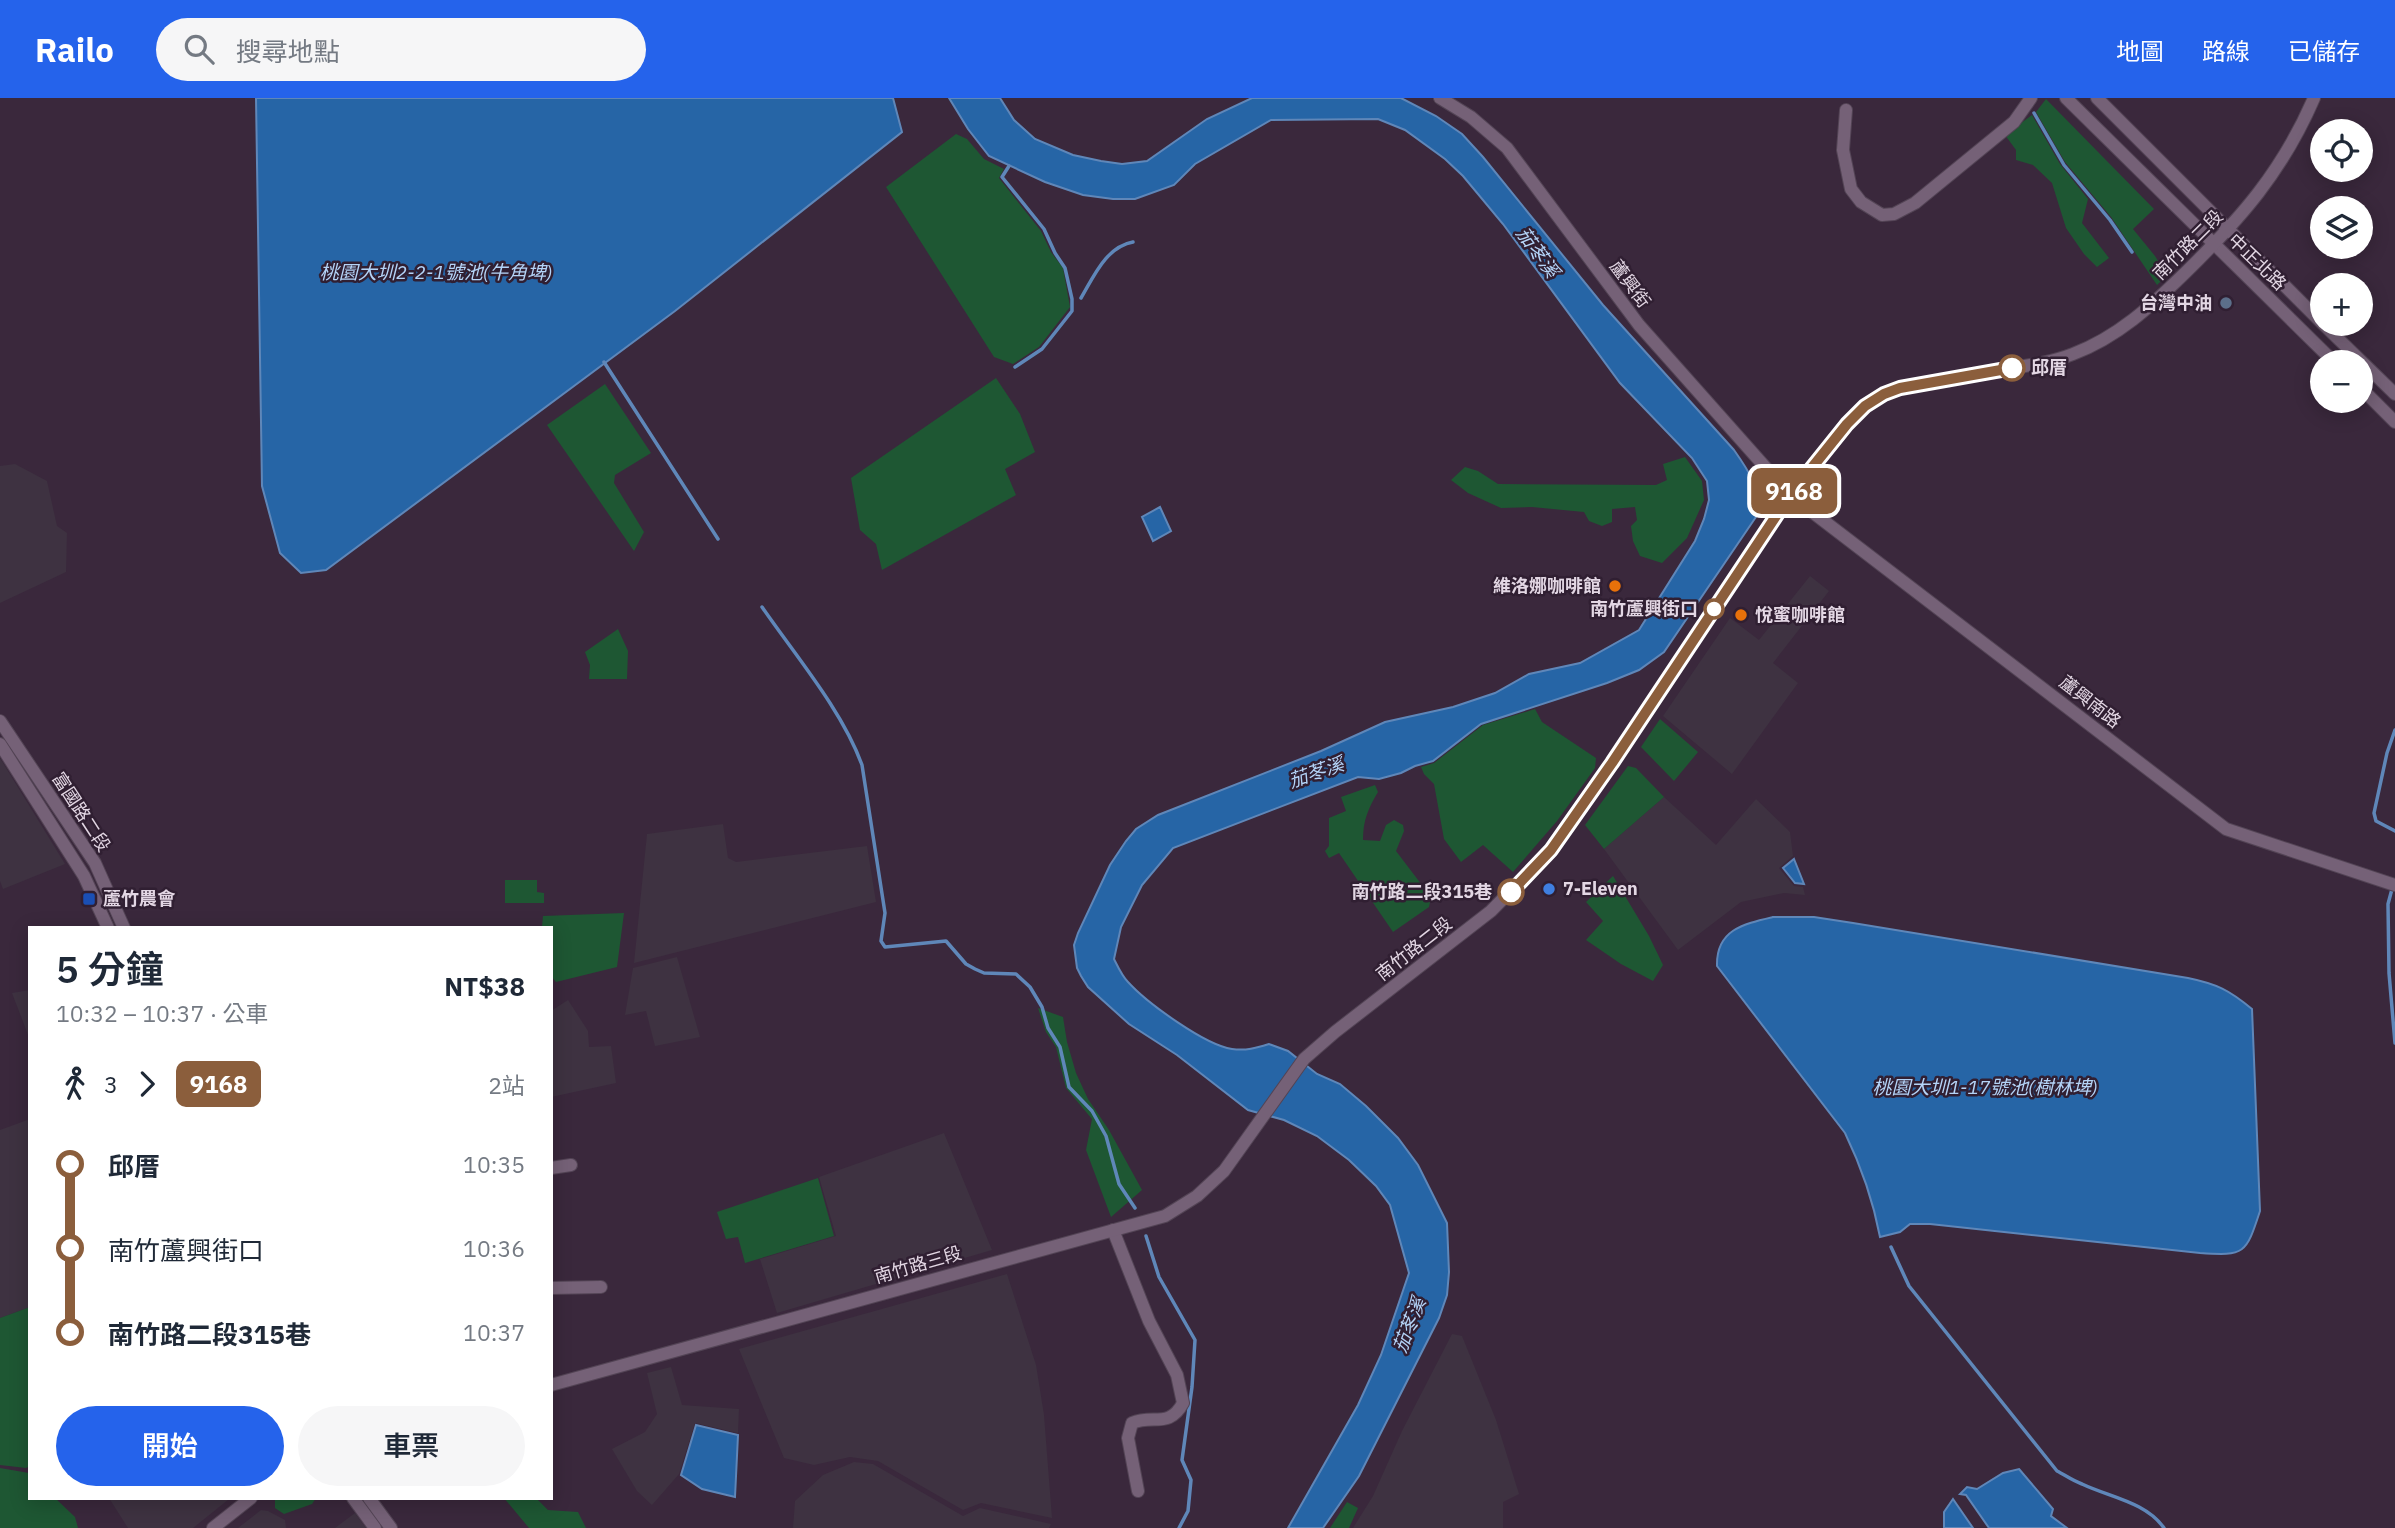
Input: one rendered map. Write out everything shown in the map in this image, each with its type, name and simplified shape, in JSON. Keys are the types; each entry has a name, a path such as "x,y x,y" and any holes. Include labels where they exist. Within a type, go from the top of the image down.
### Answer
{"street":[{"name":"蘆興街","path":"1440,98 1471,117 1507,148 1639,325 1790,495"},
{"path":"1846,110 1843,150 1851,189 1861,202 1882,215 1894,214 1915,203 2014,122 2031,98"},
{"name":"中正北路","path":"2066,98 2322,350"},
{"name":"中正北路","path":"2097,98 2310,310"},
{"name":"南竹路二段","path":"1304,1059 1491,911 1551,850 1790,495 1847,424 1865,406 1900,388 2024,366 2070,355 2100,343 2145,310 2214,244 2250,205 2289,150 2314,98"},
{"name":"中正北路","path":"2336,336 2395,394"},
{"path":"2373,400 2395,422"},
{"name":"蘆興南路","path":"1790,495 2226,829 2392,884"},
{"name":"富國路二段","path":"0,721 95,863 123,926"},
{"name":"富國路二段","path":"0,744 85,876 107,926"},
{"name":"南竹路三段","path":"553,1384 1165,1216 1197,1196 1224,1171 1304,1059"},
{"path":"553,1168 571,1166"},
{"path":"1113,1230 1149,1321 1177,1376 1183,1403 1176,1415 1169,1418 1132,1423 1128,1438 1138,1491"},
{"path":"553,1288 601,1287"},
{"path":"213,1528 248,1500"},
{"path":"354,1500 375,1528"},
{"path":"370,1500 391,1528"}],"shaded area":[{"path":"15,464 47,481 57,526 67,533 66,572 0,603 0,466"},
{"path":"1810,576 1829,591 1773,663 1798,683 1732,774 1663,716 1730,618 1759,640"},
{"path":"0,758 65,864 3,889 0,881"},
{"path":"1664,797 1716,845 1756,799 1790,832 1793,856 1779,868 1794,886 1803,887 1805,895 1784,893 1741,902 1678,950 1604,849"},
{"path":"723,824 728,858 736,862 867,846 876,902 634,963 647,834"},
{"path":"677,957 700,1037 655,1046 646,1011 625,1015 633,968"},
{"path":"28,990 28,1035 12,993"},
{"path":"568,1000 588,1031 589,1047 611,1046 616,1083 553,1097 553,1010"},
{"path":"28,1120 28,1308 0,1318 0,1130"},
{"path":"944,1133 992,1250 777,1313 760,1259 836,1236 819,1177"},
{"path":"1007,1274 1036,1365 1044,1415 1052,1518 981,1503 963,1510 878,1461 850,1457 814,1465 784,1458 739,1349"},
{"path":"1452,1334 1462,1336 1496,1420 1519,1494 1503,1502 1503,1528 1353,1528 1373,1496 1402,1431"},
{"path":"671,1367 682,1405 739,1409 738,1433 695,1423 679,1474 652,1505 637,1491 612,1449 645,1432 657,1414 647,1373"},
{"path":"854,1462 873,1464 963,1516 980,1508 1051,1524 1049,1528 793,1528 795,1501 823,1475"},
{"path":"110,1500 228,1500 193,1528 128,1528"},
{"path":"261,1510 285,1520 286,1528 238,1528"},
{"path":"355,1513 366,1528 335,1528"}],"green space":[{"path":"2046,99 2154,209 2133,229 2167,275 2157,285 2111,217 2065,162 2036,112"},
{"path":"2032,115 2060,164 2088,199 2082,223 2109,258 2097,267 2066,228 2052,183 2033,165 2016,160 2016,150 2005,135"},
{"path":"956,134 967,139 984,159 1004,169 999,178 1041,231 1051,252 1063,268 1070,307 1039,347 1013,364 994,357 886,187"},
{"path":"996,378 1020,414 1035,452 1005,469 1016,495 882,570 876,544 860,530 851,478"},
{"path":"605,384 651,453 615,475 614,483 644,532 634,551 547,425"},
{"path":"1685,457 1702,481 1704,500 1687,538 1662,563 1640,556 1633,541 1631,526 1637,520 1635,507 1612,509 1612,522 1602,526 1589,521 1584,512 1532,507 1501,508 1468,493 1451,480 1465,467 1478,471 1498,484 1656,485 1667,480 1663,464"},
{"path":"618,629 628,651 627,679 589,679 590,665 585,652"},
{"path":"1535,709 1542,722 1596,758 1595,768 1557,821 1513,872 1483,845 1461,862 1444,839 1434,784 1421,767 1434,763 1483,725"},
{"path":"1660,719 1698,752 1674,781 1641,747"},
{"path":"1628,766 1636,768 1664,797 1604,849 1585,825"},
{"path":"1375,785 1378,792 1367,815 1363,840 1380,841 1386,825 1394,820 1403,825 1404,831 1396,851 1431,897 1429,907 1393,932 1339,853 1329,858 1325,851 1329,846 1329,818 1346,811 1341,797"},
{"path":"1613,876 1663,965 1653,981 1621,964 1586,940 1603,921 1586,902"},
{"path":"505,880 537,880 537,892 544,893 544,903 505,903"},
{"path":"624,913 617,967 556,982 553,978 553,926 542,926 543,916"},
{"path":"1038,1008 1063,1017 1076,1073 1088,1099 1109,1130 1142,1190 1111,1217 1086,1150 1092,1119 1066,1088 1056,1047 1046,1032"},
{"path":"818,1178 834,1236 745,1263 738,1237 726,1239 717,1212"},
{"path":"28,1308 26,1468 0,1465 0,1318"},
{"path":"0,1468 28,1473 28,1500 57,1500 75,1517 78,1528 0,1528"},
{"path":"275,1500 315,1500 312,1504 284,1514 275,1508"},
{"path":"506,1500 538,1500 548,1510 578,1512 586,1528 529,1528"},
{"path":"1347,1502 1358,1508 1349,1528 1330,1528"}],"water":[{"name":"桃園大圳2-2-1號池(牛角埤)","path":"256,98 893,98 902,132 675,311 326,570 301,573 280,553 262,486"},
{"name":"茄苳溪","path":"949,98 1000,98 1014,120 1035,139 1073,155 1122,164 1147,161 1207,119 1252,98 1401,98 1436,116 1462,134 1483,157 1603,305 1734,450 1755,487 1758,514 1664,652 1639,670 1481,724 1433,761 1379,779 1358,777 1173,848 1142,885 1121,927 1114,959 1124,977 1137,991 1177,1022 1207,1040 1237,1050 1269,1044 1288,1051 1317,1074 1340,1084 1398,1138 1418,1165 1447,1223 1449,1272 1447,1295 1439,1318 1359,1476 1323,1528 1288,1528 1358,1405 1381,1355 1409,1273 1390,1205 1376,1186 1349,1160 1317,1136 1284,1120 1248,1110 1177,1055 1129,1024 1088,987 1081,976 1077,968 1074,945 1078,933 1110,865 1126,841 1136,829 1158,815 1321,751 1385,722 1453,707 1495,693 1529,674 1580,663 1639,630 1695,541 1709,500 1707,481 1692,458 1620,383 1503,224 1463,176 1445,159 1405,130 1378,119 1271,120 1195,164 1174,185 1135,199 1113,199 1083,195 1045,182 989,156"},
{"path":"1160,507 1171,531 1153,541 1142,517"},
{"path":"1794,859 1804,884 1795,883 1783,868"},
{"name":"桃園大圳1-17號池(樹林埤)","path":"1773,917 1814,917 2188,978 2215,985 2236,997 2252,1009 2260,1211 2247,1244 2242,1249 2226,1254 2200,1253 1930,1224 1910,1224 1900,1232 1880,1237 1866,1184 1845,1133 1717,966 1721,944 1726,937 1742,926"},
{"path":"696,1425 738,1435 735,1497 702,1489 681,1475"},
{"path":"2019,1469 2053,1509 2051,1516 2067,1528 1989,1528 1966,1495 1960,1494 1967,1487 1977,1489 2003,1473"},
{"path":"1953,1499 1973,1528 1944,1528 1944,1512"}],"waterway":[{"path":"2034,113 2064,165 2110,220 2132,252"},
{"path":"1009,166 1002,177 1044,229 1065,268 1072,299 1072,311 1042,349 1015,367"},
{"path":"1081,298 1108,256 1133,242"},
{"path":"604,362 718,539"},
{"path":"762,607 830,703 862,765 885,913 881,941 885,947 946,941 966,964 975,969 984,973 1016,974 1030,987 1042,1007 1048,1028 1060,1047 1069,1087 1092,1111 1106,1136 1119,1184 1135,1208"},
{"path":"2395,730 2387,753 2374,813 2376,821 2395,831"},
{"path":"2392,889 2388,904 2389,973 2395,1043"},
{"path":"1146,1236 1159,1277 1195,1340 1182,1460 1191,1480 1188,1511 1179,1528"},
{"path":"1891,1247 1909,1286 2057,1471 2079,1483 2137,1506 2164,1528"}],"bus line":[{"name":"9168","path":"1511,892 1551,850 1790,495 1847,424 1865,406 1900,388 2012,368"}],"place":[{"name":"台灣中油","path":"2226,303"},
{"name":"邱厝","path":"2012,368"},
{"name":"維洛娜咖啡館","path":"1615,586"},
{"name":"南竹蘆興街口","path":"1714,609"},
{"name":"悅蜜咖啡館","path":"1741,615"},
{"name":"7-Eleven","path":"1549,889"},
{"name":"南竹路二段315巷","path":"1511,892"},
{"name":"蘆竹農會","path":"89,899"}]}
